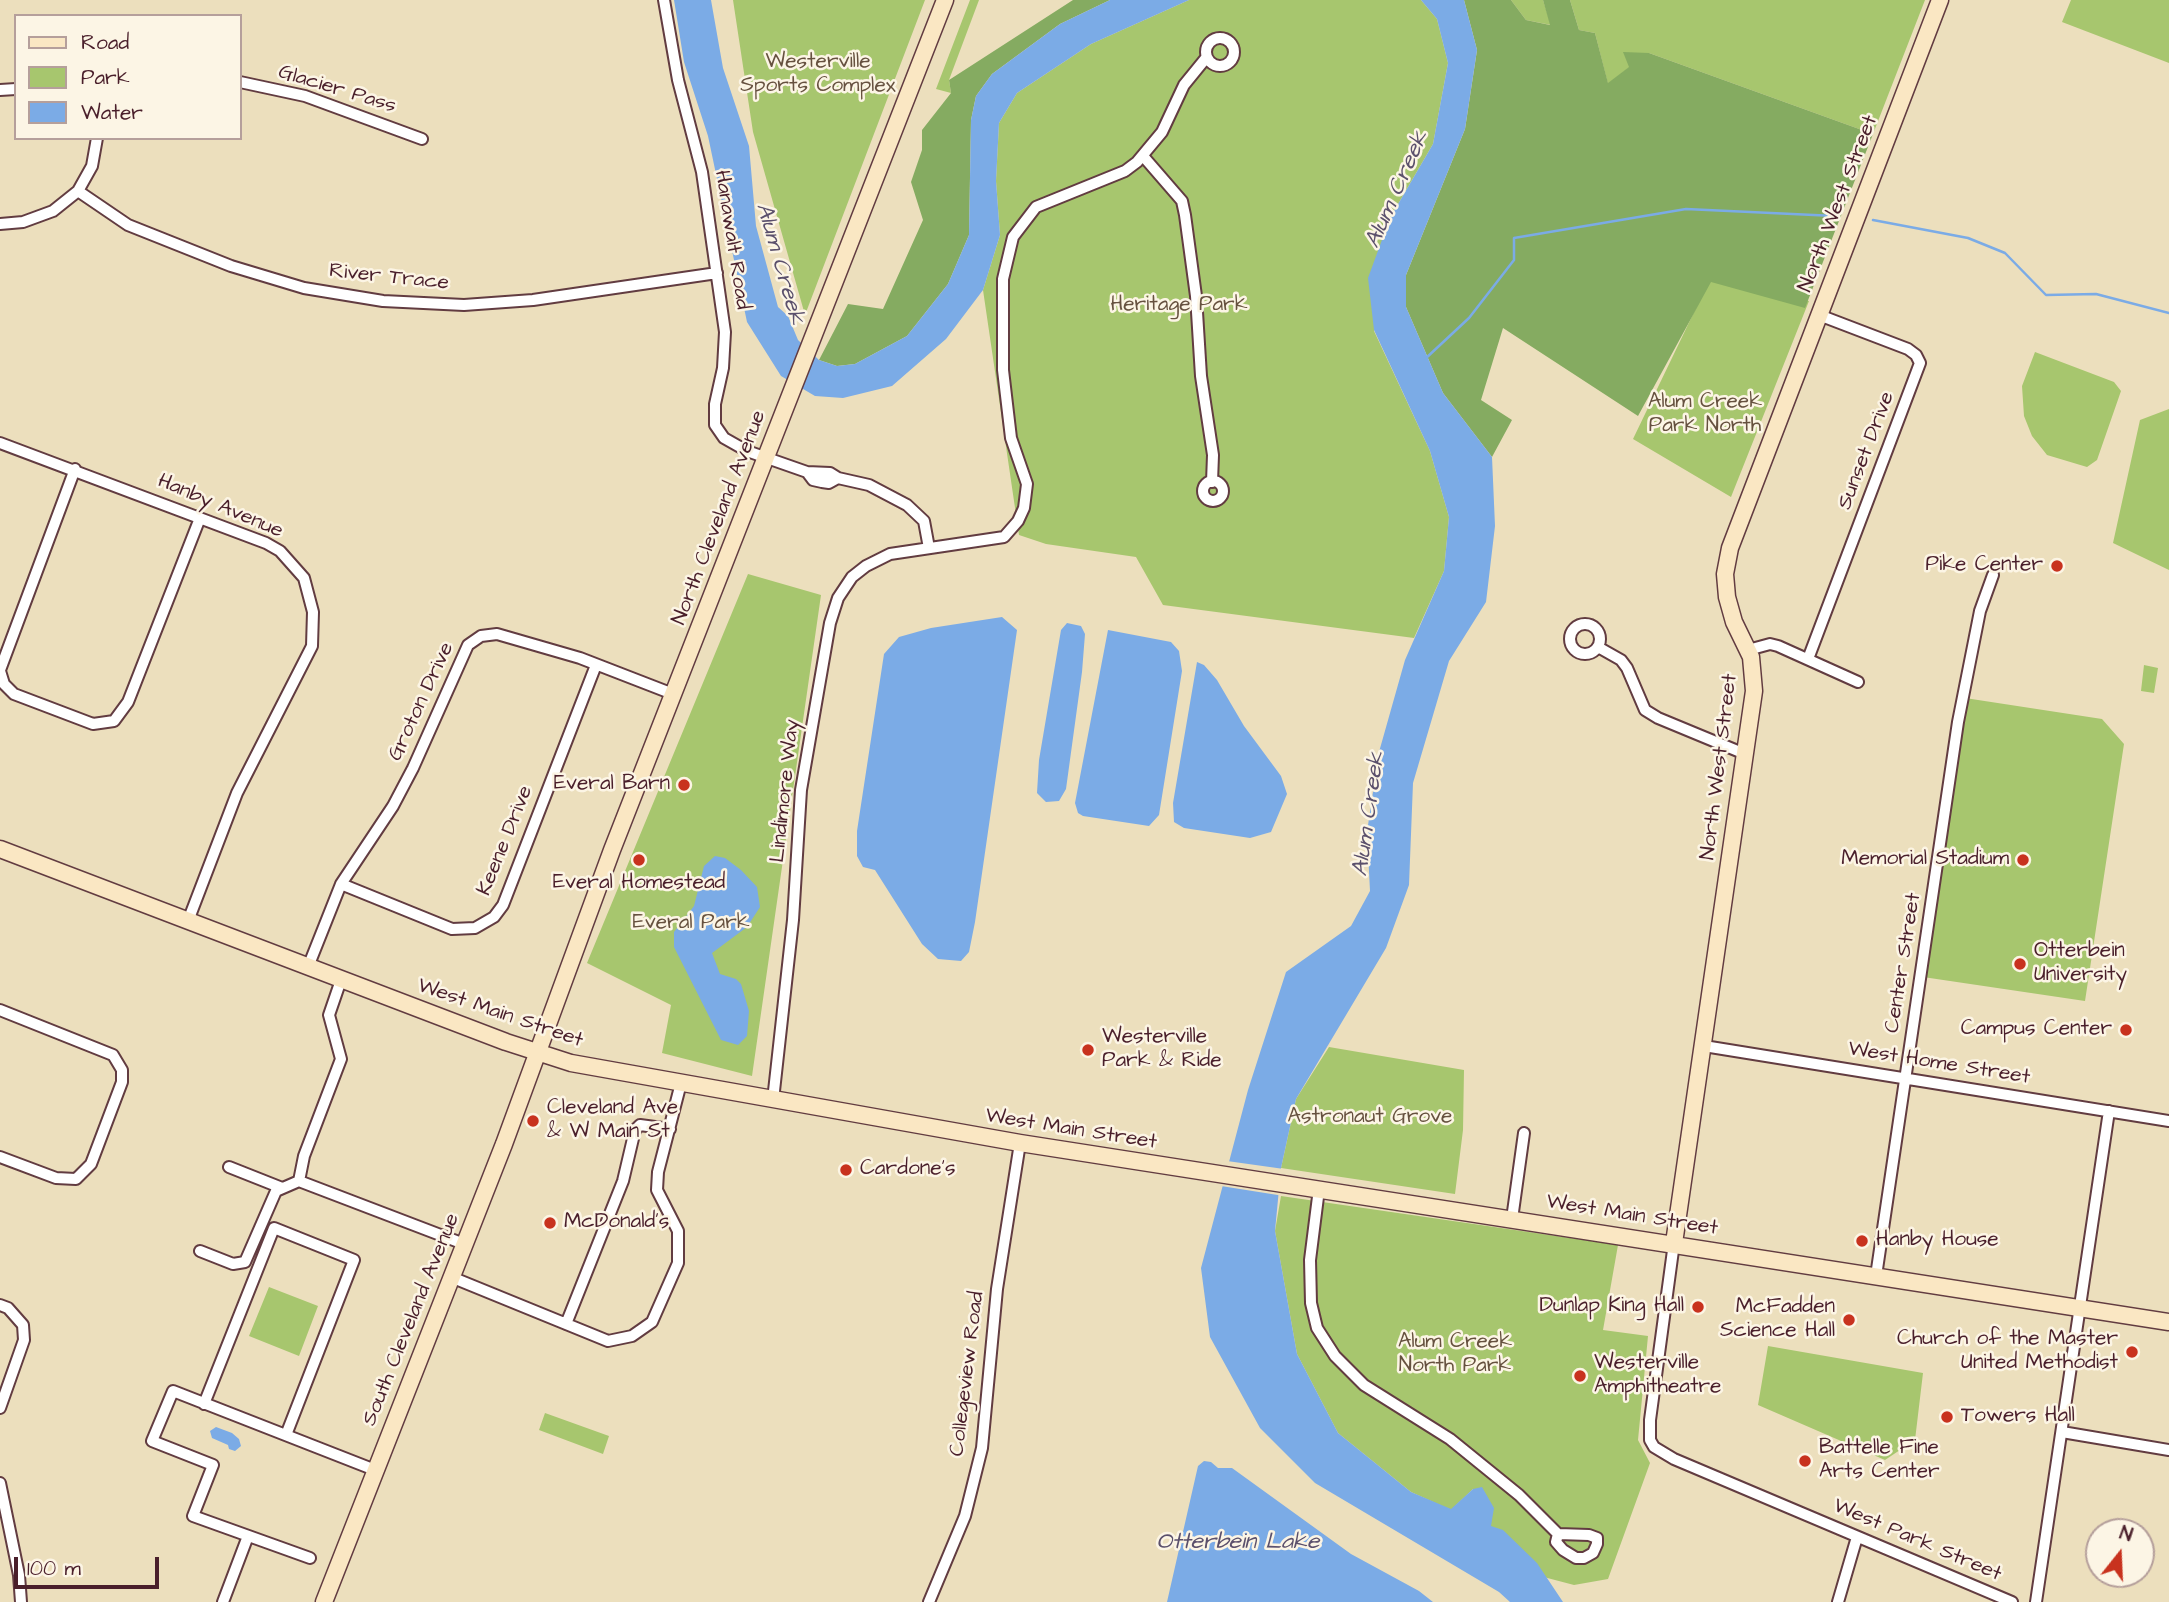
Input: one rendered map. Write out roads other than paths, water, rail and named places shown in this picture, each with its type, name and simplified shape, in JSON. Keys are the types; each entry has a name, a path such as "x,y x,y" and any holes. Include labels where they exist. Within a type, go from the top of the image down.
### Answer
{"main road":[{"name":"North Cleveland Avenue","path":"538,1052 673,694 945,0"},
{"name":"North West Street","path":"1674,1243 1754,691 1753,665 1734,622 1727,597 1725,574 1730,548 1940,0"},
{"name":"West Main Street","path":"0,849 341,980 572,1063 1020,1143 2169,1322"},
{"name":"South Cleveland Avenue","path":"324,1602 538,1052"}],"street":[{"name":"Hanawalt Road","path":"664,0 678,80 702,173 717,273 725,350 715,404 715,425 730,443 766,458 807,472 830,473 838,478 879,489 917,512 925,521 929,548"},
{"path":"1206,58 1184,85 1162,132 1143,156 1182,201 1185,215 1196,296 1201,376 1213,455 1212,482"},
{"name":"Glacier Pass","path":"242,82 306,96 422,139"},
{"path":"0,224 23,222 53,211 78,191 92,166 97,140"},
{"name":"Lindimore Way","path":"773,1100 792,934 801,790 830,623 838,598 852,577 866,566 890,554 1004,537 1018,522 1024,508 1027,484 1011,438 1003,370 1003,279 1013,237 1023,220 1036,207 1125,170 1143,156"},
{"name":"River Trace","path":"78,191 128,225 231,266 304,288 383,300 464,305 533,300 717,273"},
{"name":"Sunset Drive","path":"1808,659 1920,363 1916,355 1908,349 1819,315"},
{"name":"Hanby Avenue","path":"0,443 75,469 279,551 304,578 313,612 312,646 237,793 188,921"},
{"path":"75,469 0,671 4,684 14,694 103,725 121,714 200,518"},
{"name":"Center Street","path":"1876,1276 1958,722 1980,611 1993,575"},
{"name":"Groton Drive","path":"308,967 341,884 393,806 468,645 481,636 497,634 596,665 673,694"},
{"path":"1748,650 1770,644 1858,682"},
{"path":"1598,647 1621,660 1628,668 1645,710 1745,754"},
{"name":"Keene Drive","path":"341,884 452,929 475,928 494,917 503,905 596,665"},
{"path":"299,1181 304,1156 341,1059 329,1015 341,980"},
{"path":"0,1010 113,1055 122,1070 122,1082 91,1164 76,1179 56,1178 0,1157"},
{"name":"West Home Street","path":"1704,1046 2169,1121"},
{"path":"451,1277 608,1340 632,1336 652,1322 678,1263 678,1231 657,1190 658,1172 681,1083"},
{"path":"2036,1602 2109,1111"},
{"path":"566,1324 623,1181 635,1130 640,1125 670,1129"},
{"path":"1512,1219 1524,1133"},
{"name":"Collegeview Road","path":"929,1602 965,1516 982,1448 997,1289 1020,1143"},
{"path":"229,1167 282,1188"},
{"path":"200,1251 233,1264 245,1262 270,1201 282,1188 299,1181 464,1244"},
{"path":"1311,1187 1311,1303 1317,1328 1335,1356 1364,1385 1455,1443 1519,1495 1558,1534"},
{"path":"204,1404 274,1228 354,1259 286,1435"},
{"name":"West Park Street","path":"1674,1243 1650,1420 1650,1440 1654,1447 1674,1459 2012,1602"},
{"path":"0,1305 8,1308 23,1325 24,1340 0,1408"},
{"path":"310,1558 193,1516 213,1465 152,1441 173,1391 375,1470"},
{"path":"2062,1432 2169,1450"},
{"path":"0,1483 19,1575 21,1602"},
{"path":"223,1602 248,1536"},
{"path":"1838,1602 1857,1537"}],"water":[{"path":"674,0 711,0 723,68 749,146 756,226 778,307 788,316 798,340 819,360 837,366 855,364 907,336 948,284 969,235 971,120 976,96 992,74 1060,24 1110,0 1189,0 1091,44 1017,93 999,123 996,181 1000,235 983,290 946,339 892,386 843,398 815,396 781,376 747,322 708,136 684,62"},
{"name":"Alum Creek","path":"1421,0 1464,0 1477,50 1465,129 1406,275 1406,307 1443,393 1492,457 1495,526 1486,602 1449,661 1413,783 1409,885 1386,948 1296,1099 1281,1168 1275,1231 1297,1354 1338,1433 1411,1492 1451,1509 1473,1489 1482,1487 1494,1508 1491,1526 1503,1530 1537,1563 1563,1602 1510,1602 1499,1592 1315,1483 1260,1428 1210,1337 1201,1268 1248,1090 1286,972 1351,926 1370,891 1367,832 1379,752 1405,660 1444,571 1449,517 1430,451 1374,330 1368,278 1390,218 1433,144 1448,63 1437,19"},
{"path":"1002,617 1017,630 975,922 969,952 961,961 938,959 922,944 875,870 863,867 857,856 857,831 884,654 899,637 931,628"},
{"path":"1067,623 1081,626 1085,634 1082,672 1066,789 1059,801 1046,802 1037,793 1039,760 1061,630"},
{"path":"1108,630 1171,642 1179,651 1182,671 1159,815 1149,826 1083,816 1078,813 1075,803"},
{"path":"1197,662 1204,665 1217,680 1244,726 1281,776 1287,794 1271,832 1250,838 1184,828 1174,822 1173,803"},
{"path":"715,856 725,858 757,887 760,907 747,927 712,953 720,974 736,979 741,984 749,1011 747,1036 738,1045 721,1040 674,947 674,932 694,906 704,866"},
{"path":"216,1427 232,1433 239,1439 241,1446 235,1451 212,1438 210,1431"},
{"name":"Otterbein Lake","path":"1204,1461 1211,1462 1218,1468 1232,1468 1351,1554 1419,1591 1433,1602 1167,1602 1198,1466"}],"waterway":[{"path":"1425,359 1469,318 1514,260 1514,238 1686,209 1835,216"},
{"path":"1873,220 1968,238 2005,253 2046,295 2096,294 2169,313"}],"place":[{"name":"Pike Center","path":"2057,566"},
{"name":"Everal Barn","path":"684,785"},
{"name":"Everal Homestead","path":"639,860"},
{"name":"Memorial Stadium","path":"2023,860"},
{"name":"Otterbein University","path":"2020,964"},
{"name":"Campus Center","path":"2126,1030"},
{"name":"Westerville Park & Ride","path":"1088,1050"},
{"name":"Cleveland Ave & W Main St","path":"533,1121"},
{"name":"Cardone's","path":"846,1170"},
{"name":"McDonald's","path":"550,1223"},
{"name":"Hanby House","path":"1862,1241"},
{"name":"Dunlap King Hall","path":"1698,1307"},
{"name":"McFadden Science Hall","path":"1849,1320"},
{"name":"Church of the Master United Methodist","path":"2132,1352"},
{"name":"Westerville Amphitheatre","path":"1580,1376"},
{"name":"Towers Hall","path":"1947,1417"},
{"name":"Battelle Fine Arts Center","path":"1805,1461"}],"park label":[{"name":"Westerville Sports Complex","path":"818,75"},
{"name":"Heritage Park","path":"1179,306"},
{"name":"Alum Creek Park North","path":"1705,415"},
{"name":"Everal Park","path":"691,924"},
{"name":"Astronaut Grove","path":"1370,1118"},
{"name":"Alum Creek North Park","path":"1455,1355"}]}
